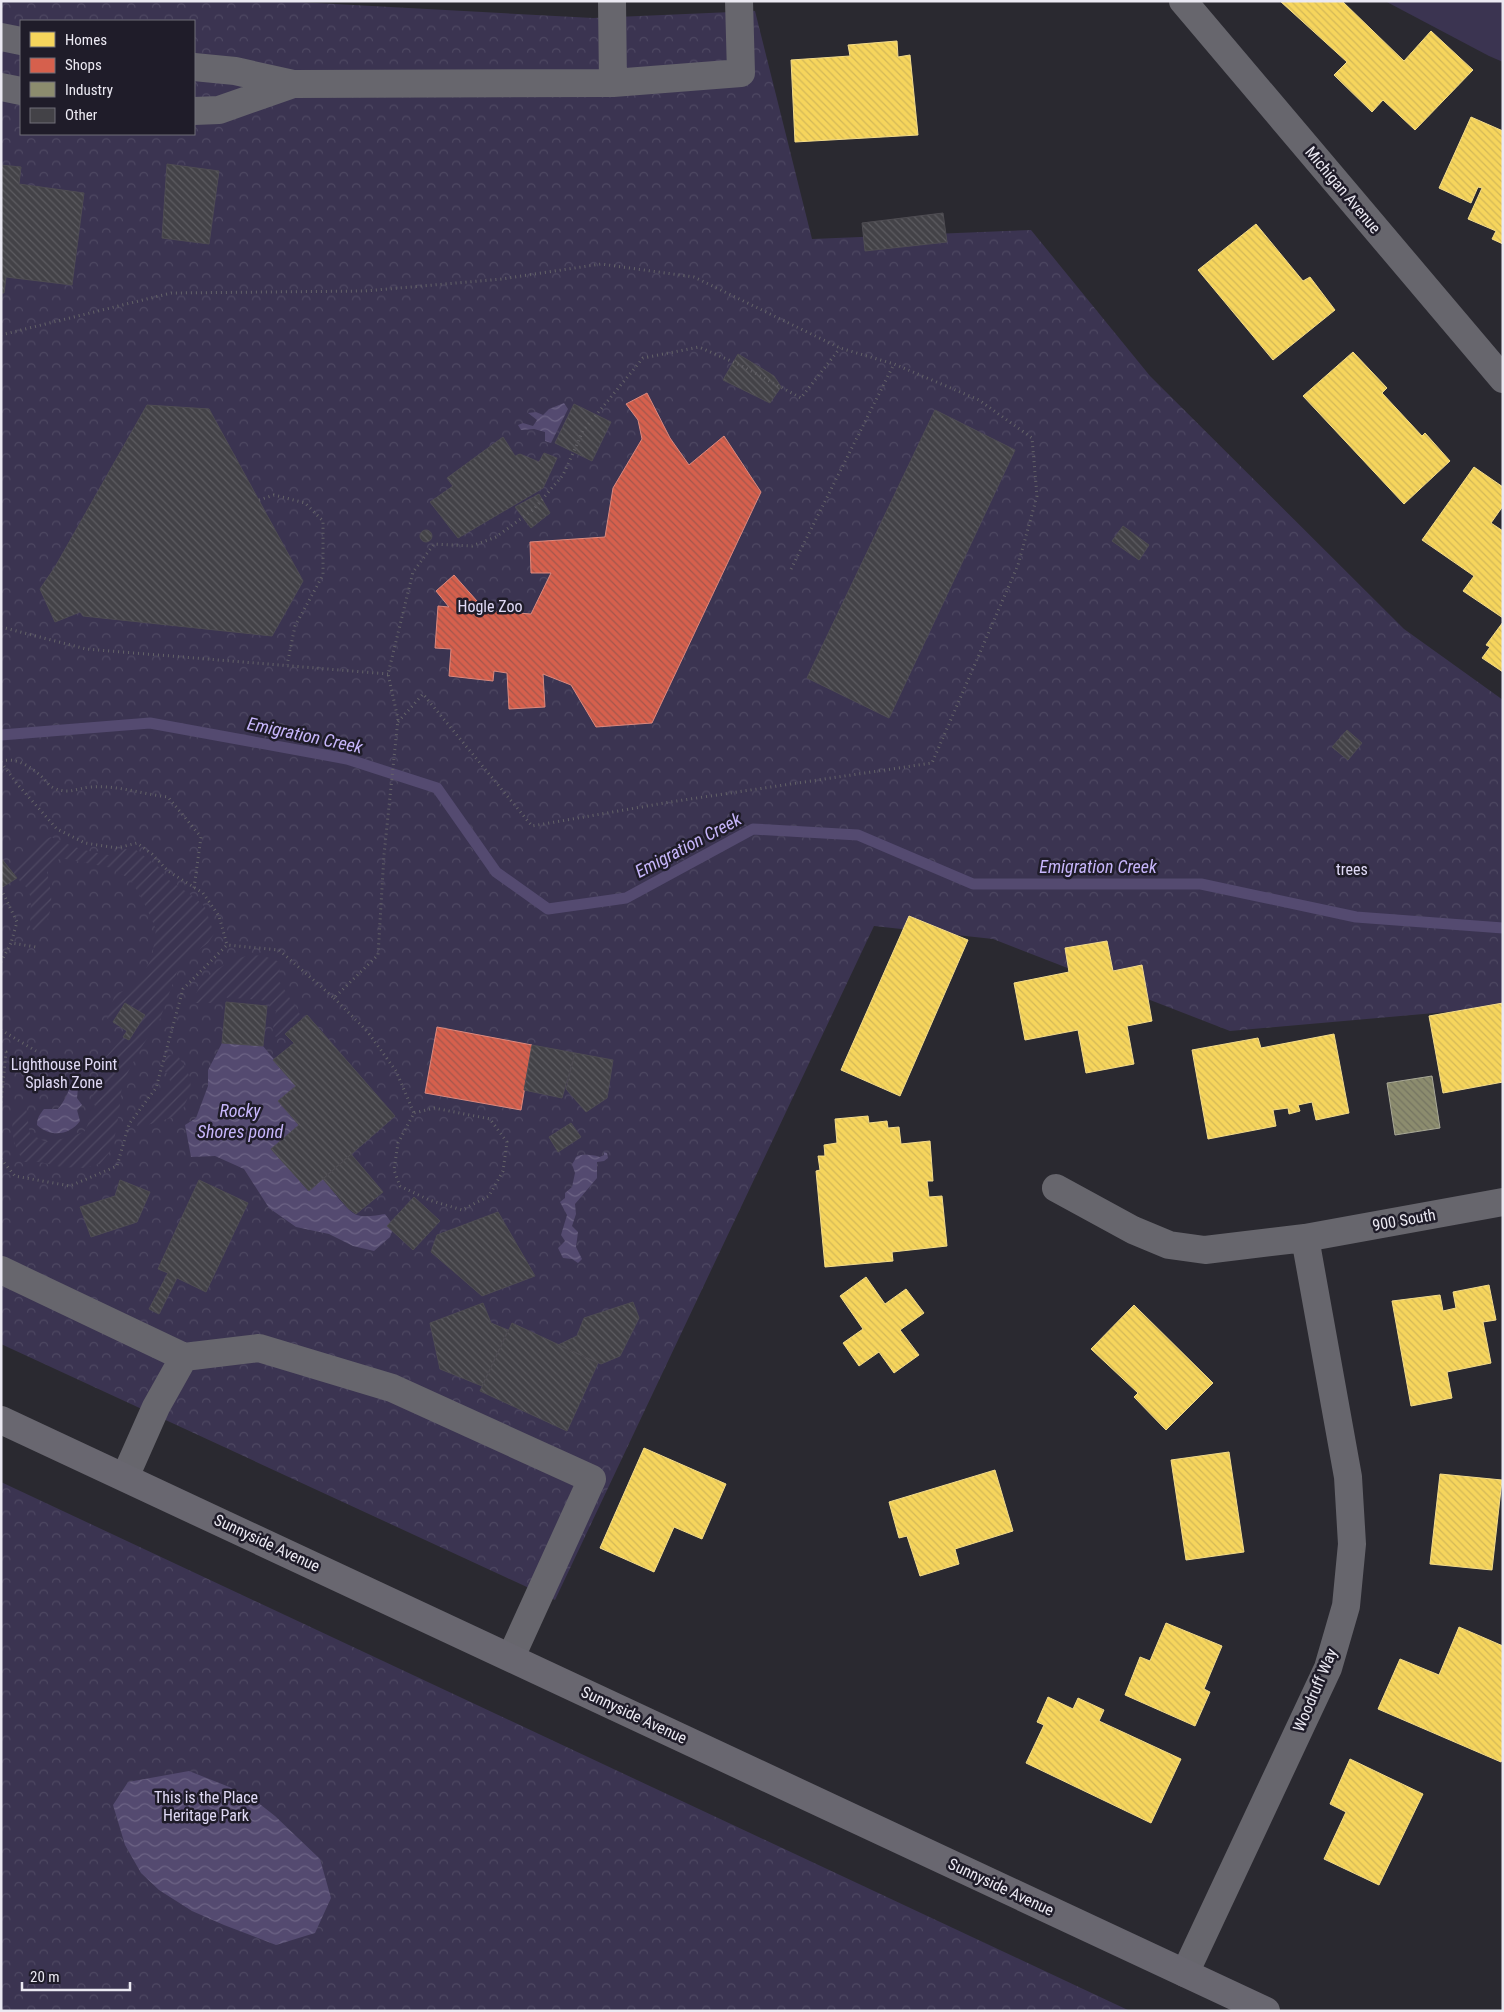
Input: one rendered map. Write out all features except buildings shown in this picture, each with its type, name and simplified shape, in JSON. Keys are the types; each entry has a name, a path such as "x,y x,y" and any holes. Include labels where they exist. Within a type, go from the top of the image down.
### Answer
{"main road":[{"name":"Sunnyside Avenue","path":"1,1420 1266,2011"}],"street":[{"path":"612,1 613,83"},
{"path":"195,67 235,71 293,84 613,83 741,74 739,1"},
{"name":"Michigan Avenue","path":"1183,1 1503,379"},
{"path":"1,37 20,41"},
{"path":"195,111 219,110 293,84"},
{"name":"900 South","path":"1056,1188 1133,1230 1169,1245 1205,1250 1305,1238 1503,1202"},
{"name":"Woodruff Way","path":"1185,1973 1328,1668 1346,1606 1352,1544 1348,1478 1305,1238"},
{"path":"1,1270 184,1357 259,1348 382,1385 592,1479 511,1657"},
{"path":"125,1478 156,1407 184,1357"}],"path":[{"path":"1,335 171,293 365,291 502,278 601,264 694,277 840,348 894,364 980,400 1032,438 1037,496 1018,565 932,763 670,802 532,826 423,694 397,723"},
{"path":"334,998 378,956 384,855 397,723 388,674 413,572 434,544 472,546 496,537 534,509 563,476 582,431 643,358 699,347 740,365 801,398 840,348"},
{"path":"791,569 894,364"},
{"path":"259,500 274,495 305,503 323,521 323,575 295,626 287,666"},
{"path":"1,627 86,649 388,674"},
{"path":"194,888 201,837 168,797 112,786 88,787 70,792 52,787 30,766 10,759 1,761 18,785 57,829 85,843 117,848 137,843 152,854 168,871 202,894 219,916 227,945"},
{"path":"1,889 17,922 11,943 1,962"},
{"path":"11,943 36,947"},
{"path":"227,945 279,950 334,998 367,1031 396,1071 414,1113"},
{"path":"1,1159 14,1176 70,1186 117,1166 129,1124 156,1088 183,989 227,945"},
{"path":"1,1030 36,1051"},
{"path":"1,1050 6,1052 1,1104"},
{"path":"434,1108 490,1119 507,1142 503,1171 488,1196 462,1210 429,1200 400,1186 394,1170 398,1143 414,1113 434,1108"}],"green space":[{"name":"Hogle Zoo","path":"1,1 280,1 593,18 755,11 812,239 1031,230 1150,376 1404,629 1503,700 1503,1007 1230,1031 993,939 874,926 555,1600 1,1344"},
{"path":"1385,1 1503,1 1503,62 1489,56"},
{"path":"51,837 82,849 115,856 123,849 136,850 160,868 166,878 205,907 214,934 208,943 186,959 177,972 160,1019 139,1051 122,1084 119,1113 110,1152 100,1164 84,1168 61,1167 40,1162 24,1162 18,1152 12,1132 13,1119 18,1112 26,1107 30,1134 46,1142 71,1137 85,1131 95,1106 91,1099 103,1073 99,1065 127,1031 107,1019 115,994 136,986 152,958 156,929 131,880 112,868 60,858 47,872 51,908 46,923 42,931 35,931 30,928 31,898 27,888 17,878 11,867 39,842"},
{"path":"249,955 264,956 280,962 279,981 301,1016 276,1037 272,1034 276,1011 269,1011 270,1001 223,997 221,1003 193,1003 201,985 214,972 222,966"},
{"path":"167,1055 178,1056 190,1078 190,1090 185,1105 180,1115 137,1126 143,1113 171,1083 162,1067"},
{"name":"This is the Place Heritage Park","path":"1,1482 1130,2011 1,2011"}],"water":[{"path":"564,403 568,409 551,443 545,441 545,432 534,429 521,430 518,425 523,423 533,426 537,420 528,413 536,412 543,415 549,409"},
{"name":"Rocky Shores pond","path":"222,1043 263,1046 296,1086 299,1125 272,1149 308,1191 323,1179 353,1213 364,1216 385,1214 394,1226 390,1237 374,1251 353,1246 329,1234 296,1227 269,1208 244,1169 215,1156 191,1157 185,1125 196,1118 208,1086 208,1070"},
{"path":"71,1086 78,1088 77,1098 82,1105 77,1110 80,1121 66,1132 54,1133 42,1129 37,1125 39,1116 44,1109 58,1109"},
{"path":"604,1152 607,1153 608,1158 597,1162 597,1178 575,1204 576,1214 572,1226 578,1232 576,1247 582,1259 578,1263 572,1259 563,1258 558,1248 565,1241 561,1235 567,1215 560,1202 565,1198 565,1193 572,1187 575,1173 572,1164 576,1157 592,1155 600,1157 604,1155"},
{"path":"189,1771 247,1794 275,1816 320,1859 331,1898 315,1933 276,1945 192,1911 159,1890 141,1873 125,1845 113,1805 128,1782"}],"waterway":[{"name":"Emigration Creek","path":"1,735 150,723 347,759 437,788 496,872 548,909 626,898 753,829 858,835 973,884 1201,884 1356,917 1503,928"}],"park label":[{"name":"trees","path":"1352,869"},
{"name":"Lighthouse Point Splash Zone","path":"64,1073"}]}
